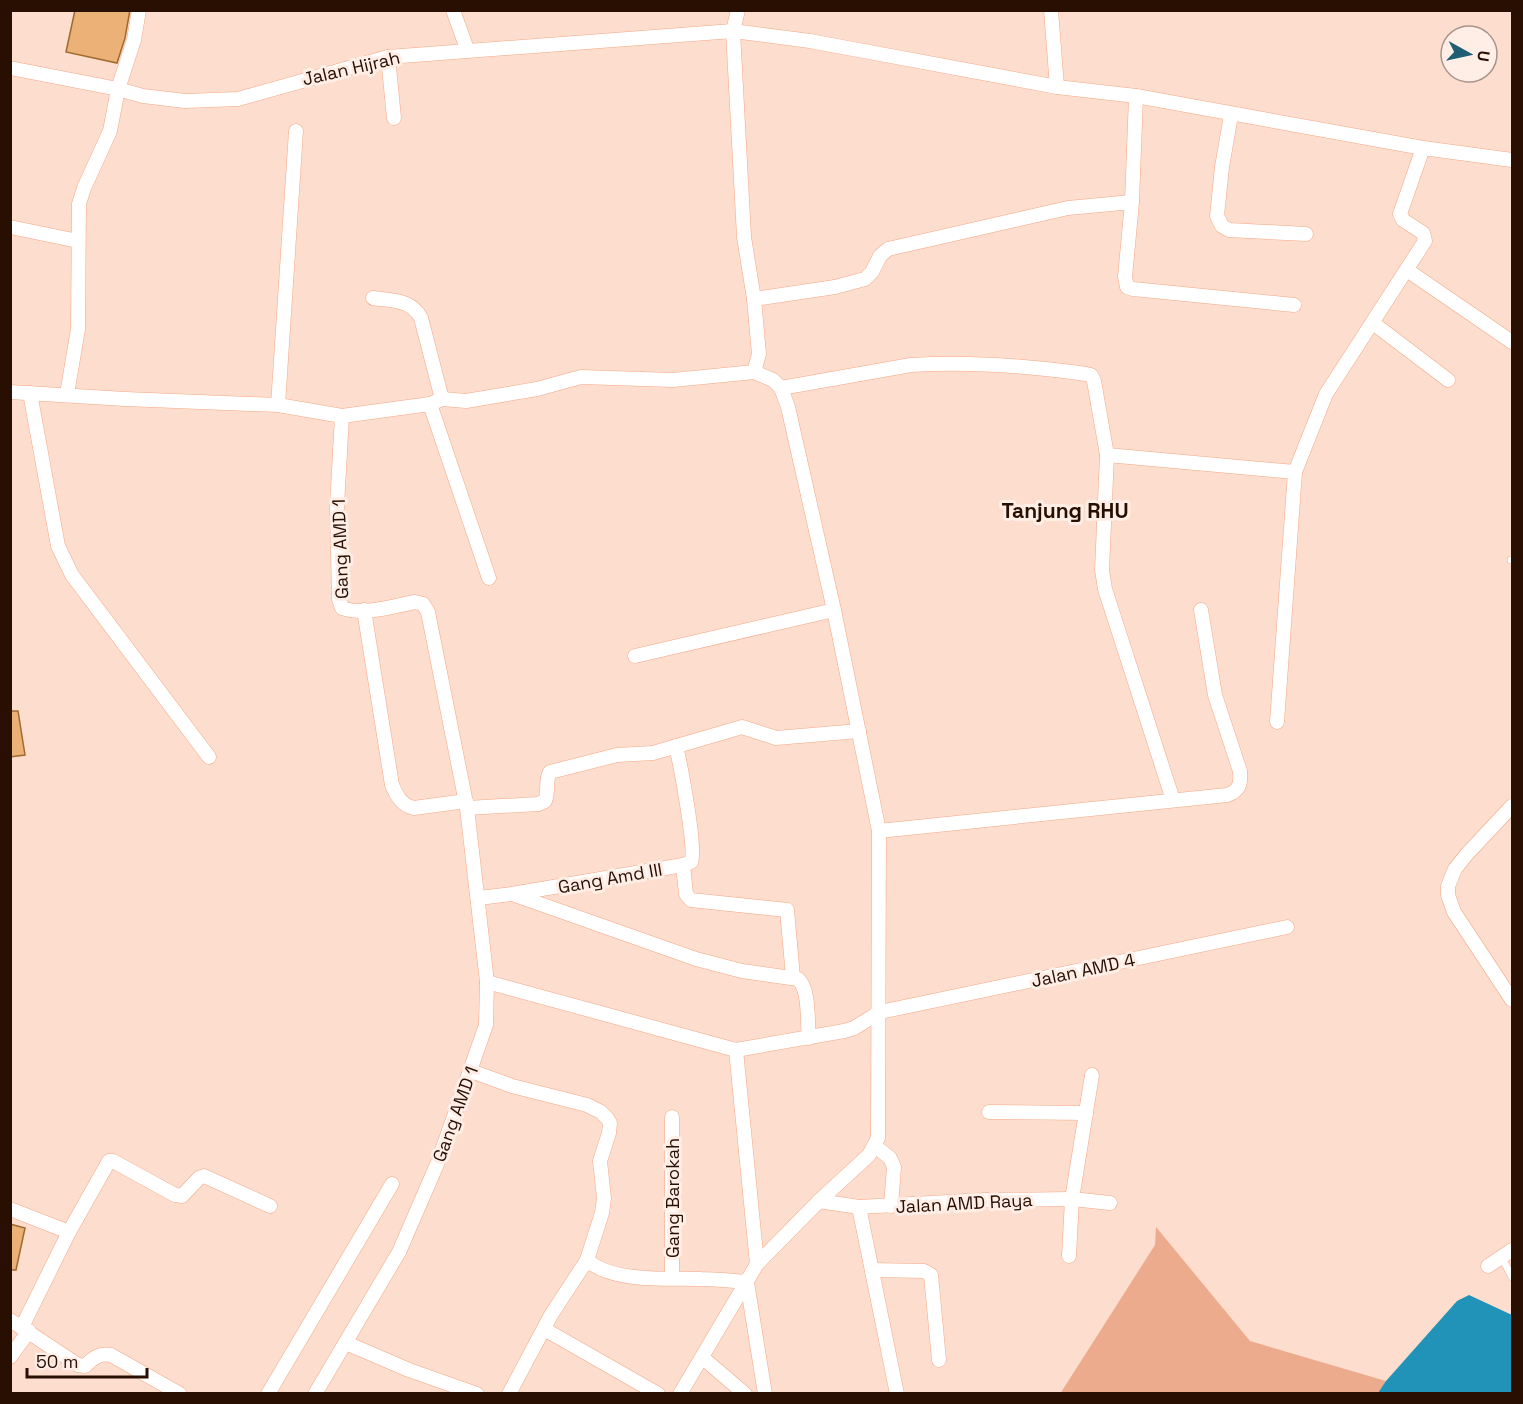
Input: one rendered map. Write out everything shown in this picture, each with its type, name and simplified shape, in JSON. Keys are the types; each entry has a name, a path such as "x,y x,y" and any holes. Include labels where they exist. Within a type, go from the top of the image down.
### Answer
{"street":[{"path":"67,394 78,329 79,204 110,131 118,89 135,40 139,10"},
{"path":"453,10 467,49"},
{"path":"738,10 733,31 744,237 754,299 759,354 754,372"},
{"path":"1051,10 1057,87"},
{"name":"Jalan Hijrah","path":"10,68 143,96 185,101 238,99 388,57 467,49 618,41 733,31 820,43 1057,87 1136,96 1423,148 1512,160"},
{"path":"388,57 394,118"},
{"path":"1136,96 1132,202 1125,277 1127,287 1294,305"},
{"path":"1231,115 1217,216 1222,226 1229,230 1306,234"},
{"path":"278,405 296,131"},
{"path":"1277,722 1295,472 1326,394 1407,270 1425,238 1423,233 1403,220 1400,212 1423,148"},
{"path":"754,299 835,287 865,279 872,273 880,256 888,249 1068,208 1132,202"},
{"path":"10,227 78,241"},
{"path":"1407,270 1512,342"},
{"path":"373,298 408,304 416,309 421,318 436,401 489,578"},
{"path":"1373,323 1448,380"},
{"path":"781,388 931,363 1002,365 1091,375 1107,455 1102,570 1105,589 1118,636 1173,800"},
{"path":"10,392 278,405 342,416 436,401 466,401 537,389 581,377 673,380 754,372 773,381 781,388 788,407 834,610 879,831 879,1126 875,1146 858,1167 819,1201 757,1264 680,1394"},
{"path":"30,393 58,546 72,575 209,758"},
{"name":"Gang AMD 1","path":"315,1394 399,1252 438,1162 486,1025 487,982 466,804 428,612 423,604 415,602 349,611 342,608 339,599 337,506 342,416"},
{"path":"1107,455 1295,472"},
{"path":"364,610 392,785 398,799 408,807 538,804 545,801 548,794 547,778 550,772 617,755 653,753 742,727 776,738 859,731"},
{"path":"635,656 834,610"},
{"path":"879,831 1227,795 1235,791 1240,784 1240,771 1215,696 1201,610"},
{"path":"676,746 693,855 691,862 683,866"},
{"path":"1512,806 1467,854 1455,869 1448,886 1448,895 1454,912 1512,1000"},
{"name":"Gang Amd III","path":"478,898 683,866 686,894 691,900 787,910 793,977"},
{"path":"512,894 696,960 742,971 793,977 802,982 805,990 808,1038"},
{"name":"Jalan AMD 4","path":"880,1012 1287,927"},
{"path":"487,982 736,1050 854,1028 880,1012"},
{"path":"736,1050 757,1264"},
{"path":"471,1071 512,1086 587,1106 601,1112 609,1123 609,1133 600,1161 604,1183 602,1212 587,1260 529,1352 509,1394"},
{"path":"1069,1256 1072,1199 1092,1075"},
{"path":"989,1112 1086,1113"},
{"name":"Gang Barokah","path":"672,1117 672,1278"},
{"path":"875,1146 890,1158 894,1167 891,1206"},
{"path":"10,1357 20,1326 109,1161 113,1161 175,1195 182,1196 198,1178 204,1176 270,1206"},
{"path":"268,1394 392,1184"},
{"name":"Jalan AMD Raya","path":"819,1201 860,1207 985,1200 1072,1199 1110,1203"},
{"path":"860,1207 897,1394"},
{"path":"10,1209 69,1232"},
{"path":"1488,1266 1507,1254"},
{"name":"Gang Barokah","path":"587,1260 620,1275 747,1281"},
{"path":"873,1270 924,1271 931,1275 939,1360"},
{"path":"747,1281 765,1394"},
{"path":"20,1326 78,1365 85,1366 94,1356 111,1355 180,1394"},
{"path":"544,1329 658,1394"},
{"path":"346,1343 409,1370 477,1394"},
{"path":"703,1358 744,1394"}],"lane":[{"path":"1507,1254 1512,1276"}],"shaded area":[{"path":"1156,1227 1250,1341 1386,1381 1378,1394 1060,1394 1155,1245"}],"water":[{"path":"1469,1295 1512,1315 1512,1393 1378,1393 1457,1301"}],"building":[{"path":"75,10 130,10 125,38 117,63 66,52"},
{"path":"10,711 18,711 25,755 10,757"},
{"path":"10,1224 25,1228 16,1270 10,1270"}],"district":[{"name":"Tanjung RHU","path":"1065,510"}]}
